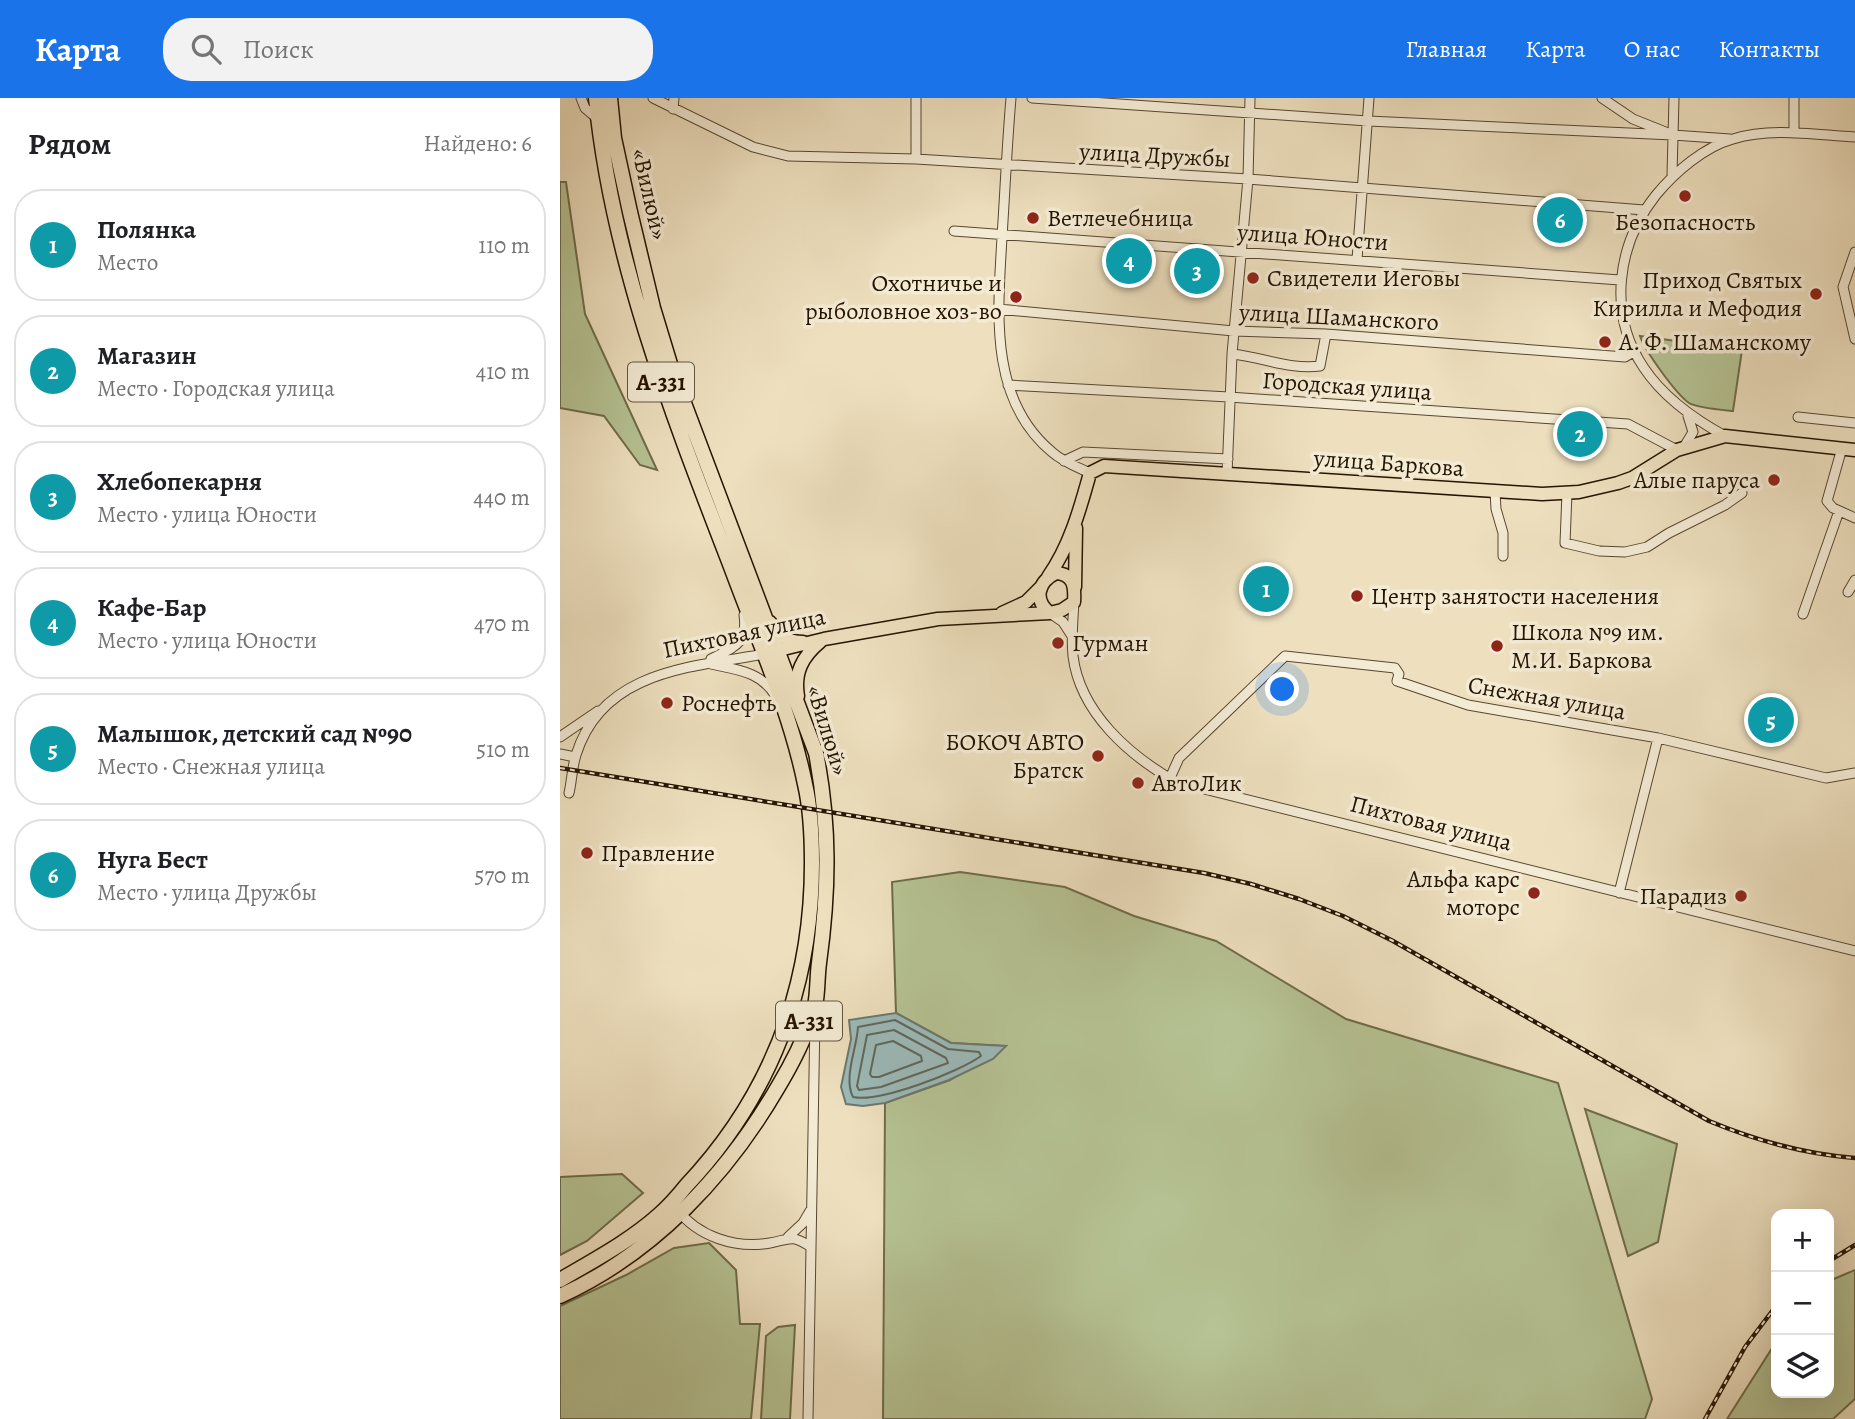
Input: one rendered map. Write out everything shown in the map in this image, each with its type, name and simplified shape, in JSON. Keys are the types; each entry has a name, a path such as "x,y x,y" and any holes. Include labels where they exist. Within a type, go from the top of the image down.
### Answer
{"highway":[{"name":"«Вилюй»","path":"560,1280 606,1253 659,1216 697,1198 759,1121 797,1056 816,1004 825,903 826,816 816,753 799,704 740,592 676,425 654,358 613,205 596,98"},
{"name":"«Вилюй»","path":"560,1296 585,1284 644,1245 676,1208 744,1114 764,1078 795,996 807,941 812,892 812,840 806,784 785,712 763,610 688,417 661,334 620,163 610,98"}],"main road":[{"path":"1725,436 1849,449"},
{"name":"улица Баркова","path":"1090,473 1104,466 1115,466 1495,491 1567,493 1605,487 1632,478 1680,449 1725,436"},
{"path":"1076,521 1074,602 1062,610 1050,613 1040,602 1044,582 1058,562 1076,521 1090,473"},
{"path":"1044,582 1056,573 1065,574 1075,587"},
{"name":"Пихтовая улица","path":"995,615 1026,602 1044,582"},
{"path":"763,610 783,637 800,642 824,639"},
{"name":"Пихтовая улица","path":"772,652 824,639 939,619 1050,613"},
{"path":"799,704 796,688 799,667 810,650 824,639"}],"street":[{"path":"581,98 585,108 598,119"},
{"name":"улица Дружбы","path":"653,98 753,147 772,153 812,158 916,159 1248,179 1644,210"},
{"path":"673,108 674,98"},
{"path":"916,98 916,159"},
{"path":"1011,98 998,309 1000,357 1008,385 1028,426 1064,461 1090,473"},
{"path":"1032,98 1368,121 1732,139 1794,133 1855,137"},
{"path":"1227,474 1232,354 1248,179 1250,98"},
{"path":"1357,260 1370,98"},
{"path":"1602,98 1633,119 1673,135"},
{"path":"1672,175 1674,98"},
{"path":"1794,98 1794,133"},
{"path":"1680,449 1693,432 1692,421 1643,367 1635,351 1623,317 1620,280 1622,266 1644,210 1672,175 1732,139"},
{"name":"улица Юности","path":"954,231 1620,280"},
{"path":"1855,252 1843,287 1851,306 1855,339"},
{"name":"улица Шаманского","path":"998,309 1234,331 1326,334 1625,357 1635,351"},
{"path":"1232,354 1281,365 1320,366 1326,334"},
{"name":"Городская улица","path":"1008,385 1628,424 1680,449"},
{"path":"1683,409 1725,436"},
{"path":"1798,417 1855,423"},
{"path":"1849,449 1827,500 1833,508 1855,517"},
{"path":"1064,461 1083,452 1228,459"},
{"path":"1495,491 1496,509 1503,533 1503,556"},
{"path":"1567,493 1565,543 1599,551 1625,552 1647,547 1742,493"},
{"path":"1802,614 1839,511"},
{"path":"1848,592 1855,580"},
{"path":"703,663 736,646 745,634 740,592"},
{"name":"Пихтовая улица","path":"1074,602 1074,660 1080,683 1100,717 1130,750 1170,778 1188,786 1855,951"},
{"path":"1050,613 1063,622 1073,638"},
{"name":"Пихтовая улица","path":"569,793 575,757 586,731 605,706 629,688 670,670 772,652"},
{"name":"Снежная улица","path":"1170,778 1179,758 1285,656 1395,668 1399,674 1397,681 1468,705 1658,738 1826,778 1855,773"},
{"path":"703,663 743,670 761,678 773,691 785,712"},
{"path":"560,737 605,706"},
{"path":"1619,893 1658,738"},
{"path":"560,754 575,757"},
{"path":"807,1419 816,1004"},
{"path":"676,1208 704,1234 744,1244 770,1243 788,1237 803,1223 811,1210"},
{"path":"788,1237 811,1247"}],"green space":[{"path":"560,182 566,182 585,314 657,470 640,465 604,416 560,408"},
{"path":"1640,336 1742,350 1733,411 1689,403 1661,372"},
{"path":"960,872 1065,887 1134,916 1216,941 1346,1019 1558,1083 1652,1399 1645,1419 883,1419 885,1103 950,1080 1005,1046 951,1043 896,1013 892,882"},
{"path":"1585,1109 1677,1144 1658,1242 1628,1256"},
{"path":"622,1174 643,1193 587,1241 560,1255 560,1177"},
{"path":"709,1243 736,1270 740,1324 760,1324 751,1419 560,1419 560,1306 626,1275 674,1248"},
{"path":"1855,1270 1855,1399 1833,1419 1727,1419 1771,1350 1771,1398 1834,1398 1834,1279"},
{"path":"795,1325 790,1419 761,1419 766,1336 778,1327"}],"water":[{"path":"896,1013 951,1043 1006,1046 993,1059 949,1080 885,1103 863,1106 846,1104 841,1087 851,1039 849,1020"}],"railway":[{"path":"560,768 1204,873 1251,884 1343,916 1393,941 1709,1121 1781,1146 1855,1158"},
{"path":"1834,1258 1855,1245"},
{"path":"1705,1419 1745,1347 1771,1313"}],"place":[{"name":"Безопасность","path":"1685,196"},
{"name":"Ветлечебница","path":"1033,218"},
{"name":"Нуга Бест","path":"1560,220"},
{"name":"Кафе-Бар","path":"1129,261"},
{"name":"Хлебопекарня","path":"1197,271"},
{"name":"Свидетели Иеговы","path":"1253,278"},
{"name":"Приход Святых Кирилла и Мефодия","path":"1816,294"},
{"name":"Охотничье и рыболовное хоз-во","path":"1016,297"},
{"name":"А. Ф. Шаманскому","path":"1605,342"},
{"name":"Магазин","path":"1580,434"},
{"name":"Алые паруса","path":"1774,480"},
{"name":"Полянка","path":"1266,589"},
{"name":"Центр занятости населения","path":"1357,596"},
{"name":"Гурман","path":"1058,643"},
{"name":"Школа №9 им. М.И. Баркова","path":"1497,646"},
{"name":"Роснефть","path":"667,703"},
{"name":"Малышок, детский сад №90","path":"1771,720"},
{"name":"БОКОЧ АВТО Братск","path":"1098,756"},
{"name":"АвтоЛик","path":"1138,783"},
{"name":"Правление","path":"587,853"},
{"name":"Альфа карс моторс","path":"1534,893"},
{"name":"Парадиз","path":"1741,896"}]}
